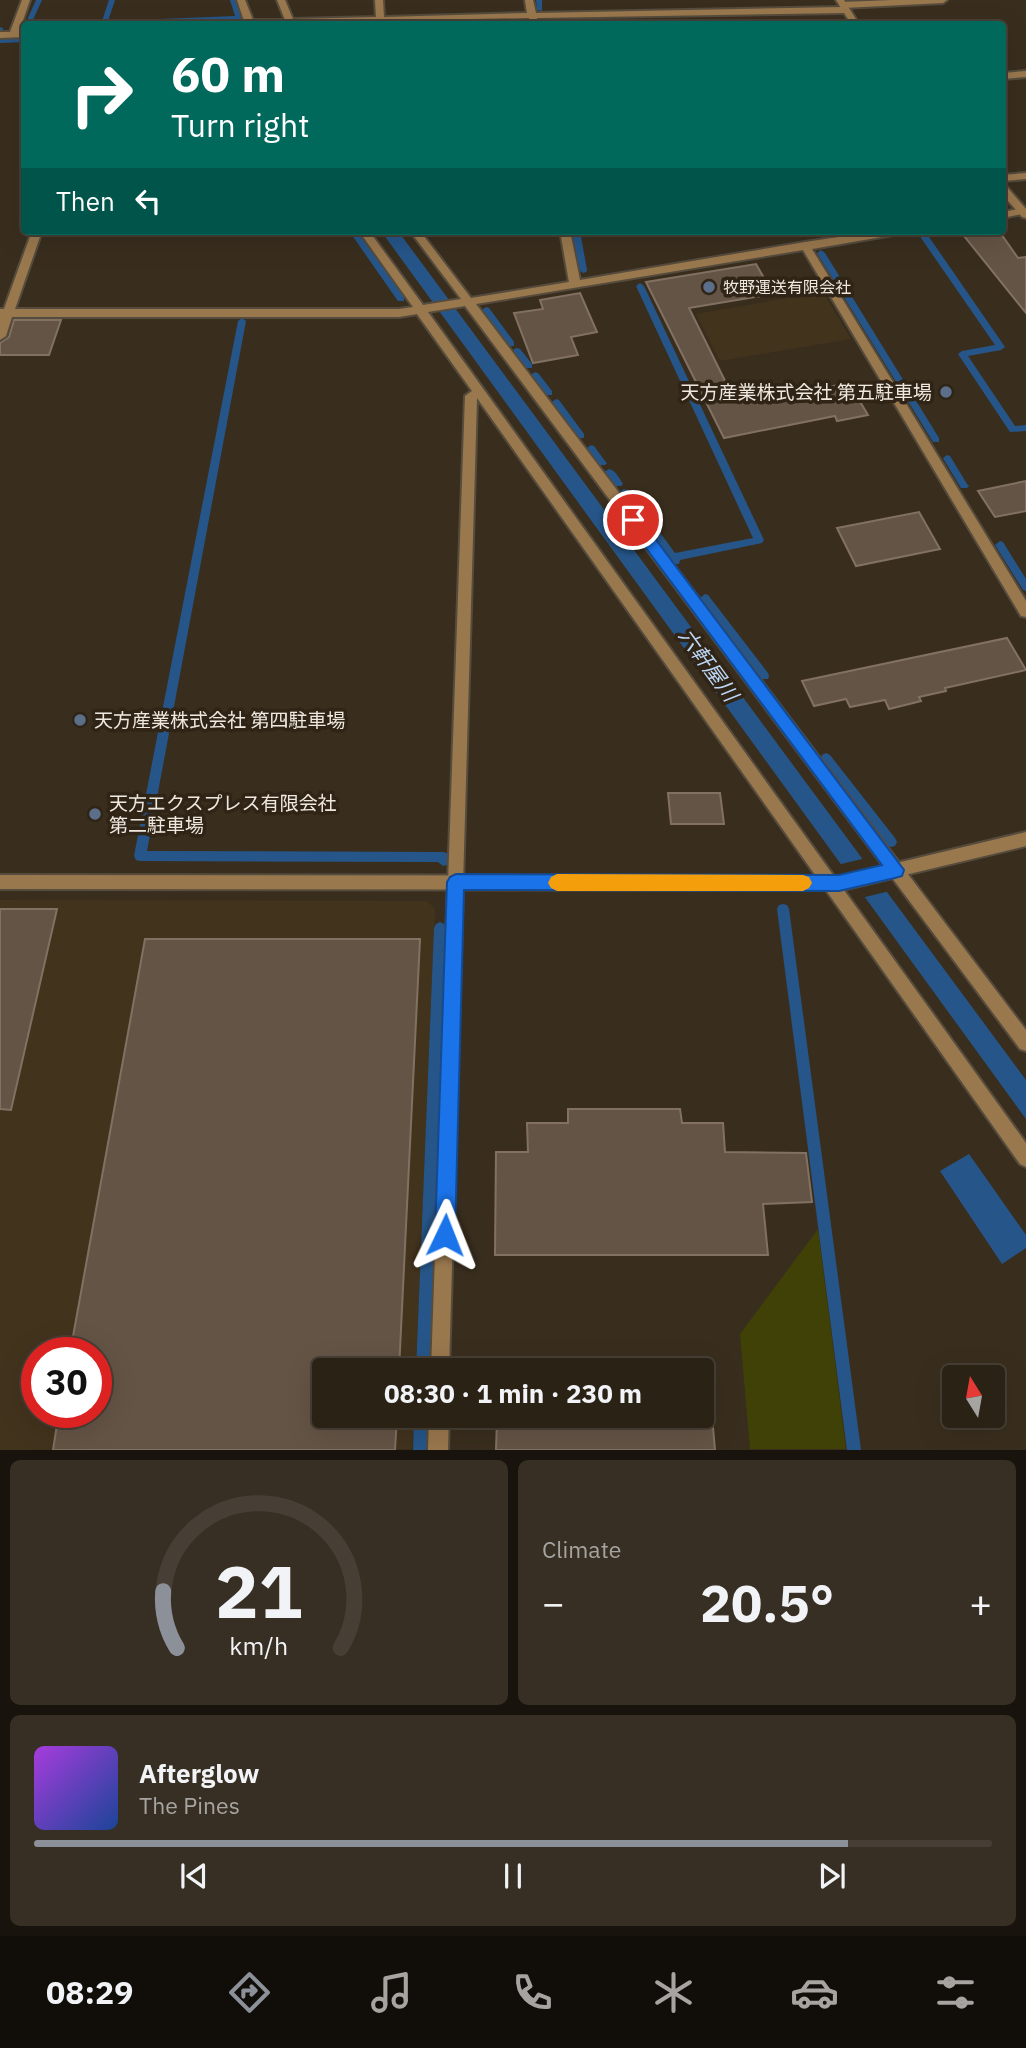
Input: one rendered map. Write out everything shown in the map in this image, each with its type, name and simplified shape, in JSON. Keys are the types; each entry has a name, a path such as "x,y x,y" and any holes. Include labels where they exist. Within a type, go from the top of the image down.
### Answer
{"street":[{"path":"13,35 26,0"},
{"path":"241,0 251,21"},
{"path":"281,0 287,21"},
{"path":"379,0 380,20"},
{"path":"529,0 533,20"},
{"path":"680,0 684,11"},
{"path":"349,21 533,20 943,0"},
{"path":"843,5 853,21"},
{"path":"0,35 21,34"},
{"path":"1006,76 1026,74"},
{"path":"1006,178 1026,176"},
{"path":"1006,192 1025,213"},
{"path":"1006,215 1025,213"},
{"path":"0,336 4,313 35,235"},
{"path":"366,235 423,309 479,393 834,883 1026,1158"},
{"path":"418,235 465,302 892,871 1026,1044"},
{"path":"566,235 575,284"},
{"path":"4,313 398,313 872,235"},
{"path":"805,245 1026,612"},
{"path":"440,1358 471,396 479,393"},
{"path":"0,882 834,883 1026,839"},
{"path":"438,1450 439,1428"}],"shaded area":[{"path":"823,292 851,339 720,361 696,314"},
{"path":"0,900 427,901 435,909 416,1358 312,1358 312,1428 413,1428 412,1449 0,1450"},
{"path":"818,1229 846,1449 750,1449 740,1334"}],"water":[{"name":"六軒屋川","path":"384,235 401,235 1026,1080 1026,1119"},
{"path":"969,1154 1026,1235 1026,1248 1002,1264 940,1171"}],"pier":[{"path":"866,858 890,891 861,898 837,865"}],"building":[{"path":"963,235 1002,235 1018,258 1026,257 1026,313"},
{"path":"756,264 773,294 689,308 735,401 849,383 868,415 837,421 835,416 724,438 646,282"},
{"path":"580,293 597,332 571,337 578,355 533,363 514,313 543,309 540,300"},
{"path":"14,320 61,320 49,355 0,355 0,343 9,337"},
{"path":"1026,481 1026,511 995,517 978,491"},
{"path":"919,512 940,549 856,566 837,528"},
{"path":"1007,638 1026,670 945,688 946,691 919,697 921,701 889,709 885,700 850,707 846,699 814,706 802,681"},
{"path":"668,793 720,793 724,824 671,824"},
{"path":"0,909 57,909 11,1110 0,1109"},
{"path":"145,939 420,939 400,1358 312,1358 312,1428 396,1428 395,1450 53,1450 56,1428 112,1428 112,1337 73,1337"},
{"path":"568,1109 680,1109 682,1123 723,1123 725,1152 806,1153 812,1202 763,1204 768,1255 495,1255 496,1152 528,1152 527,1123 568,1123"},
{"path":"497,1428 713,1428 715,1450 496,1450"}],"waterway":[{"path":"29,21 39,0"},
{"path":"105,21 112,0"},
{"path":"233,0 239,18"},
{"path":"539,0 540,10"},
{"path":"164,21 241,18"},
{"path":"0,41 21,40"},
{"path":"356,235 401,299"},
{"path":"577,235 583,270"},
{"path":"924,236 1001,347 962,354 1013,430 1026,428"},
{"path":"821,253 936,440"},
{"path":"640,286 759,540 674,557"},
{"path":"486,310 511,344"},
{"path":"242,321 140,856 443,857 443,861"},
{"path":"517,351 529,366"},
{"path":"535,375 549,393"},
{"path":"556,402 581,436"},
{"path":"591,448 602,463"},
{"path":"947,458 964,486"},
{"path":"609,472 618,484"},
{"path":"624,492 640,512"},
{"path":"647,522 676,561"},
{"path":"1000,545 1026,587"},
{"path":"705,598 764,676"},
{"path":"826,758 891,842"},
{"path":"783,909 854,1450"},
{"path":"423,1358 440,928"},
{"path":"420,1450 421,1428"}],"slow traffic":[{"path":"557,883 803,883"}],"place":[{"name":"牧野運送有限会社","path":"709,287"},
{"name":"天方産業株式会社 第五駐車場","path":"946,392"},
{"name":"天方産業株式会社 第四駐車場","path":"80,720"},
{"name":"天方エクスプレス有限会社 第二駐車場","path":"95,814"}],"route":[{"path":"445,1235 456,882 842,883 895,870 633,520"}]}
